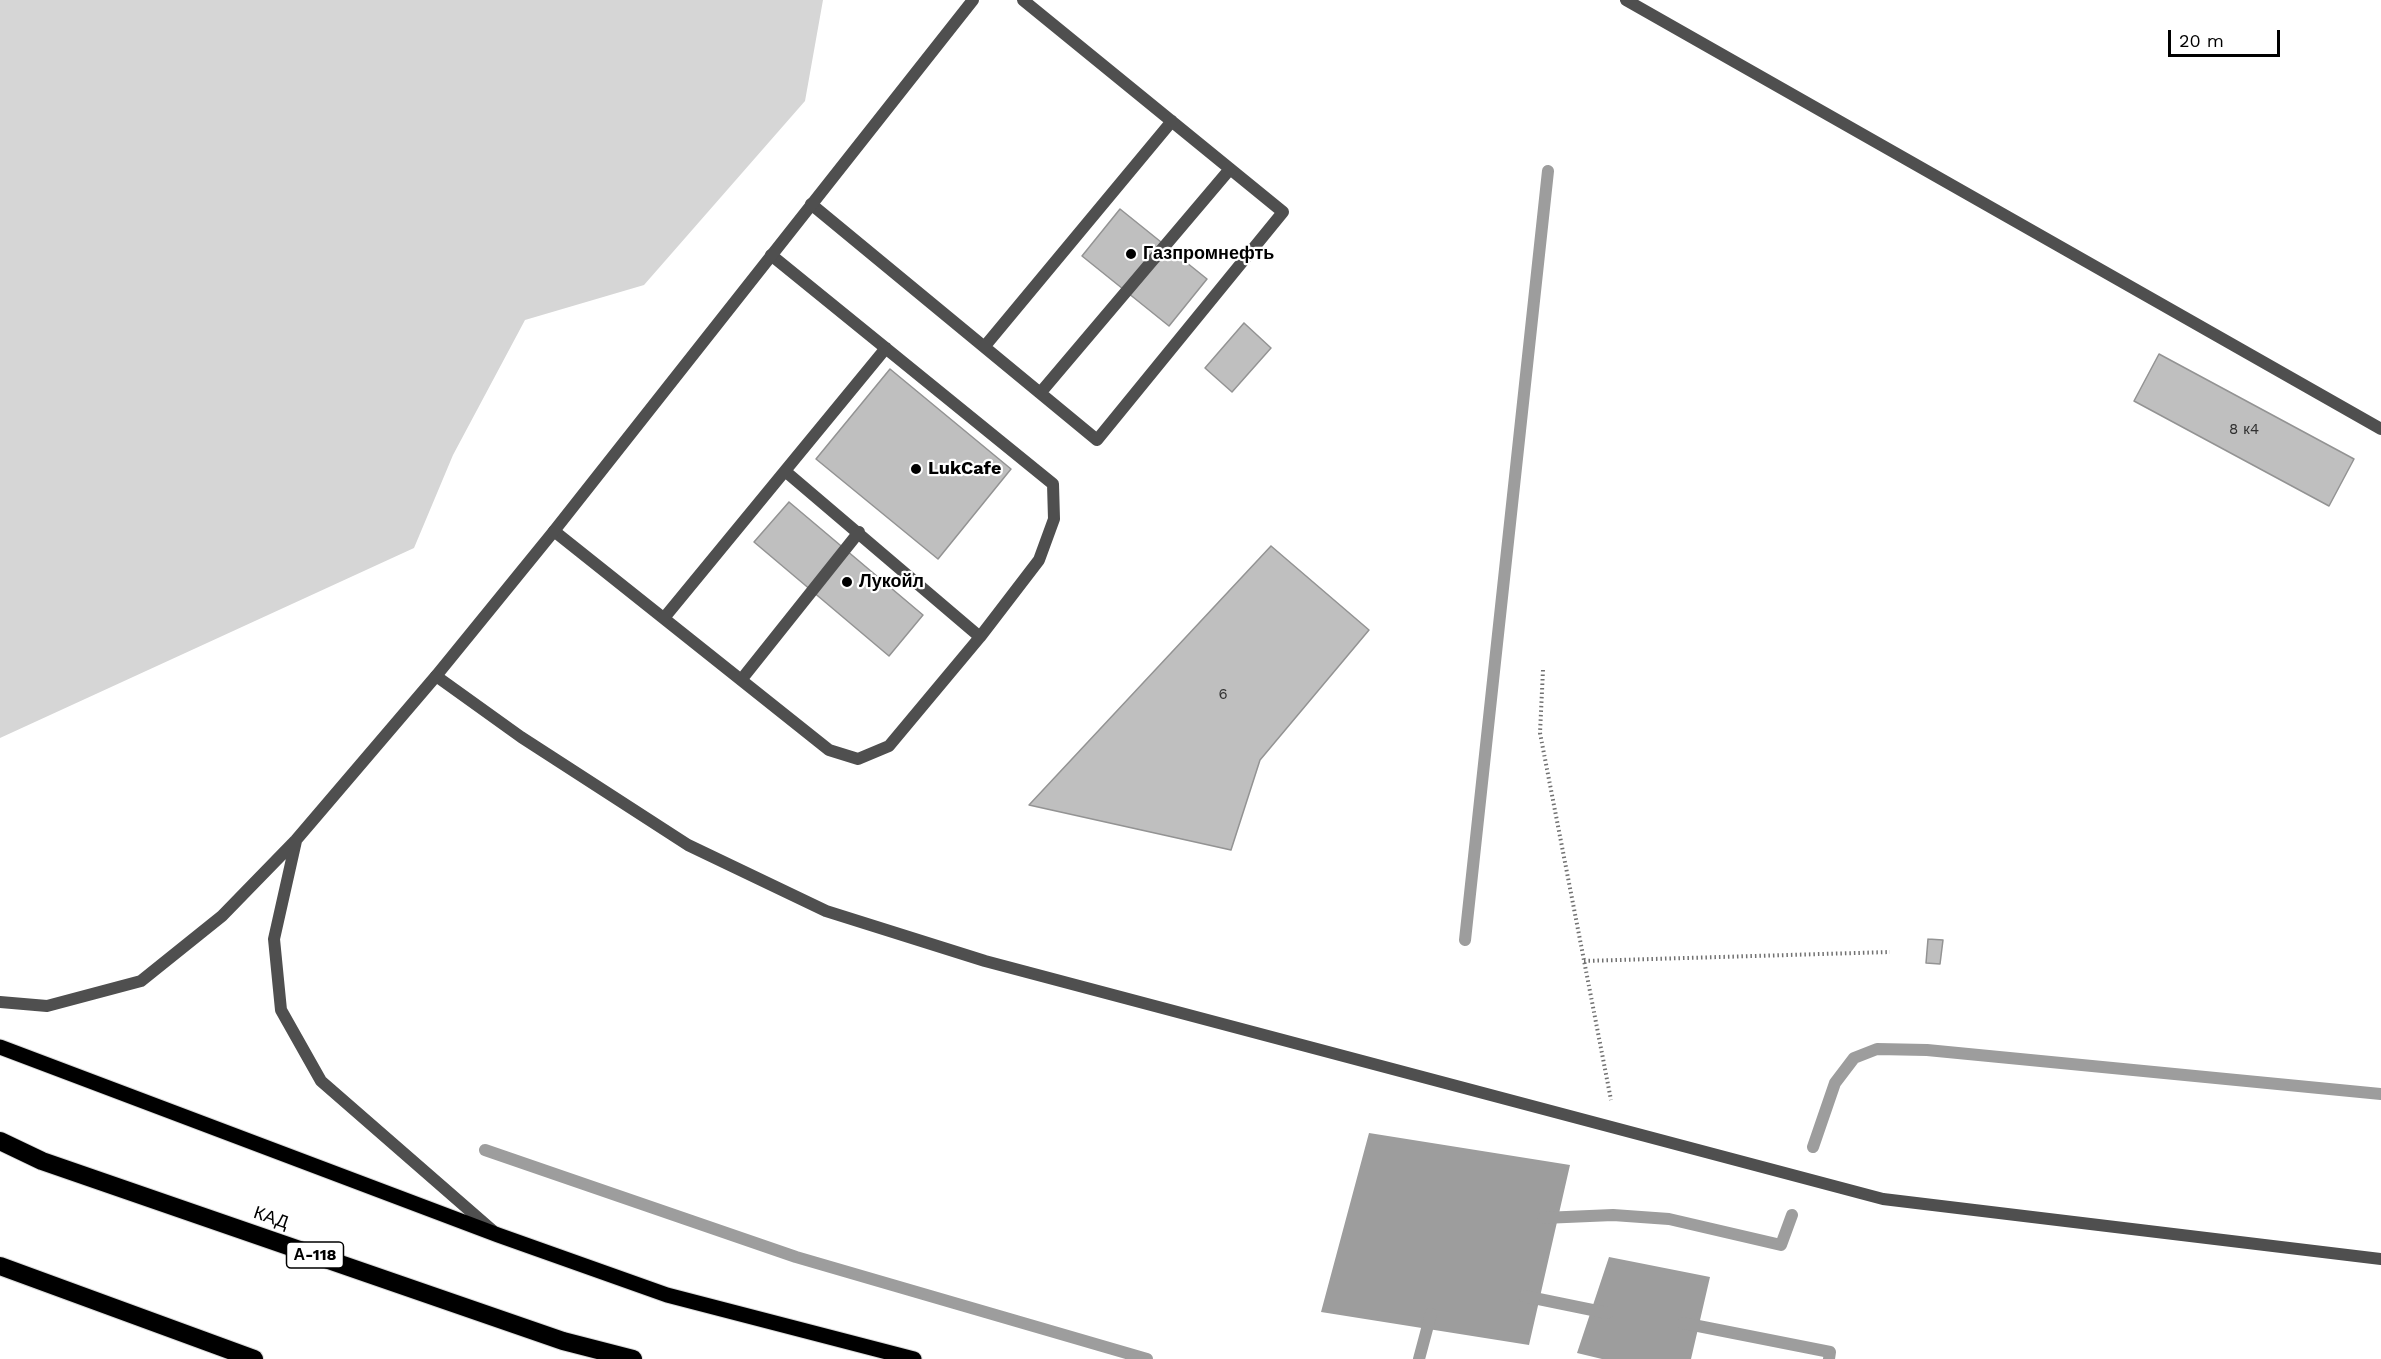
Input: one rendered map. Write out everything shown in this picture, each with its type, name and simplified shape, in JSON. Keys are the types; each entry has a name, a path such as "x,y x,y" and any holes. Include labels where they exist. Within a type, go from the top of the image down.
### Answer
{"highway":[{"name":"КАД","path":"0,1141 42,1161 563,1341 633,1359"},
{"path":"0,1266 254,1359"}],"main road":[{"path":"0,1047 498,1235 667,1295 914,1359"}],"street":[{"path":"0,1002 47,1006 141,981 222,916 296,840 436,676 554,531 973,0"},
{"path":"811,204 1097,440 1283,212 1023,0"},
{"path":"1626,0 2381,429"},
{"path":"985,346 1172,121"},
{"path":"1041,392 1230,169"},
{"path":"554,531 830,750 858,759 889,746 980,637 1039,560 1054,519 1053,484 771,255"},
{"path":"664,618 886,348"},
{"path":"785,471 980,637"},
{"path":"741,680 859,532"},
{"path":"436,676 521,737 688,845 826,911 985,961 1883,1199 2381,1259"},
{"path":"296,840 274,939 281,1010 321,1081 498,1235"}],"path":[{"path":"1544,670 1540,733 1616,1128"},
{"path":"1584,961 1890,952"}],"shaded area":[{"path":"0,0 823,0 805,101 644,285 525,320 453,455 414,548 0,738"},
{"path":"1369,1133 1570,1165 1529,1345 1321,1312"},
{"path":"1609,1257 1710,1277 1691,1359 1602,1359 1577,1353"}],"building":[{"path":"1120,209 1207,279 1169,326 1082,256"},
{"path":"1244,323 1271,348 1232,392 1205,368"},
{"path":"2159,354 2354,459 2329,506 2134,401"},
{"path":"890,369 1011,469 938,559 816,459"},
{"path":"789,502 923,615 889,656 754,542"},
{"path":"1271,546 1369,630 1260,760 1231,850 1029,805"},
{"path":"1928,939 1943,940 1940,964 1926,963"}],"waterway":[{"path":"1465,940 1548,171"},
{"path":"1813,1147 1835,1083 1854,1058 1877,1049 1927,1050 2381,1094"},
{"path":"485,1150 796,1257 1147,1359"},
{"path":"1543,1218 1613,1215 1669,1219 1781,1245 1792,1215"},
{"path":"1524,1296 1607,1313"},
{"path":"1419,1359 1431,1314"},
{"path":"1683,1323 1830,1352 1829,1359"}],"place":[{"name":"Газпромнефть","path":"1131,254"},
{"name":"LukCafe","path":"916,469"},
{"name":"Лукойл","path":"847,582"}]}
